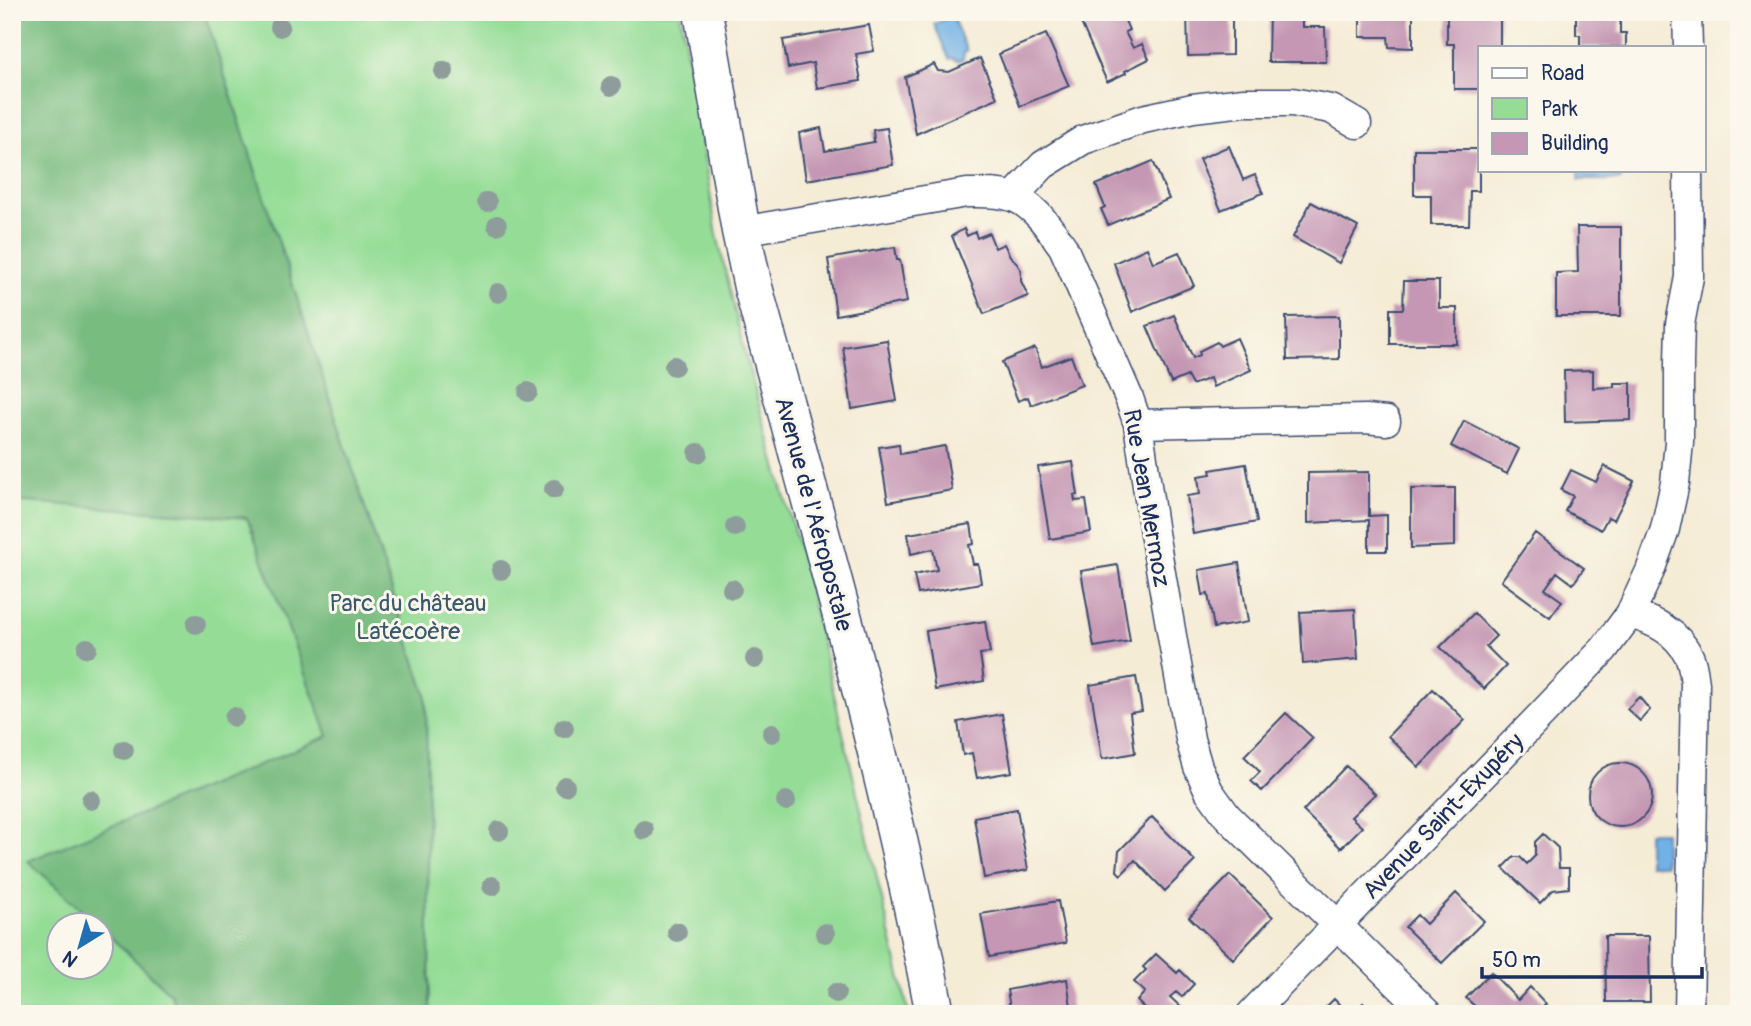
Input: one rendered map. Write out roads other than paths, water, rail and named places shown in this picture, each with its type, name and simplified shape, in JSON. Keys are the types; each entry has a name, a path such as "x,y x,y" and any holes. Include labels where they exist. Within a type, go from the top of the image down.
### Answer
{"street":[{"name":"Avenue de l'Aéropostale","path":"703,12 753,287 864,699 935,1014"},
{"path":"1687,12 1688,46"},
{"path":"741,231 967,193 1013,197 1043,165 1083,140 1143,118 1193,108 1244,102 1292,102 1331,109 1357,124"},
{"name":"Avenue Saint-Exupéry","path":"1251,1014 1604,649 1630,614 1650,571 1665,529 1675,483 1679,442 1680,324 1689,277 1688,172"},
{"name":"Rue Jean Mermoz","path":"1013,197 1030,207 1063,247 1138,424 1188,726 1198,767 1209,791 1227,816 1428,1014"},
{"path":"1138,424 1353,419 1386,421"},
{"path":"1630,614 1652,620 1672,633 1690,657 1695,684 1689,1014"}],"water":[{"path":"952,16 967,51 964,52 963,59 958,61 949,59 934,24"},
{"path":"1579,172 1621,172 1621,180 1579,180"},
{"path":"1648,832 1665,832 1665,865 1648,865"}],"park label":[{"name":"Parc du château Latécoère","path":"408,617"}]}
